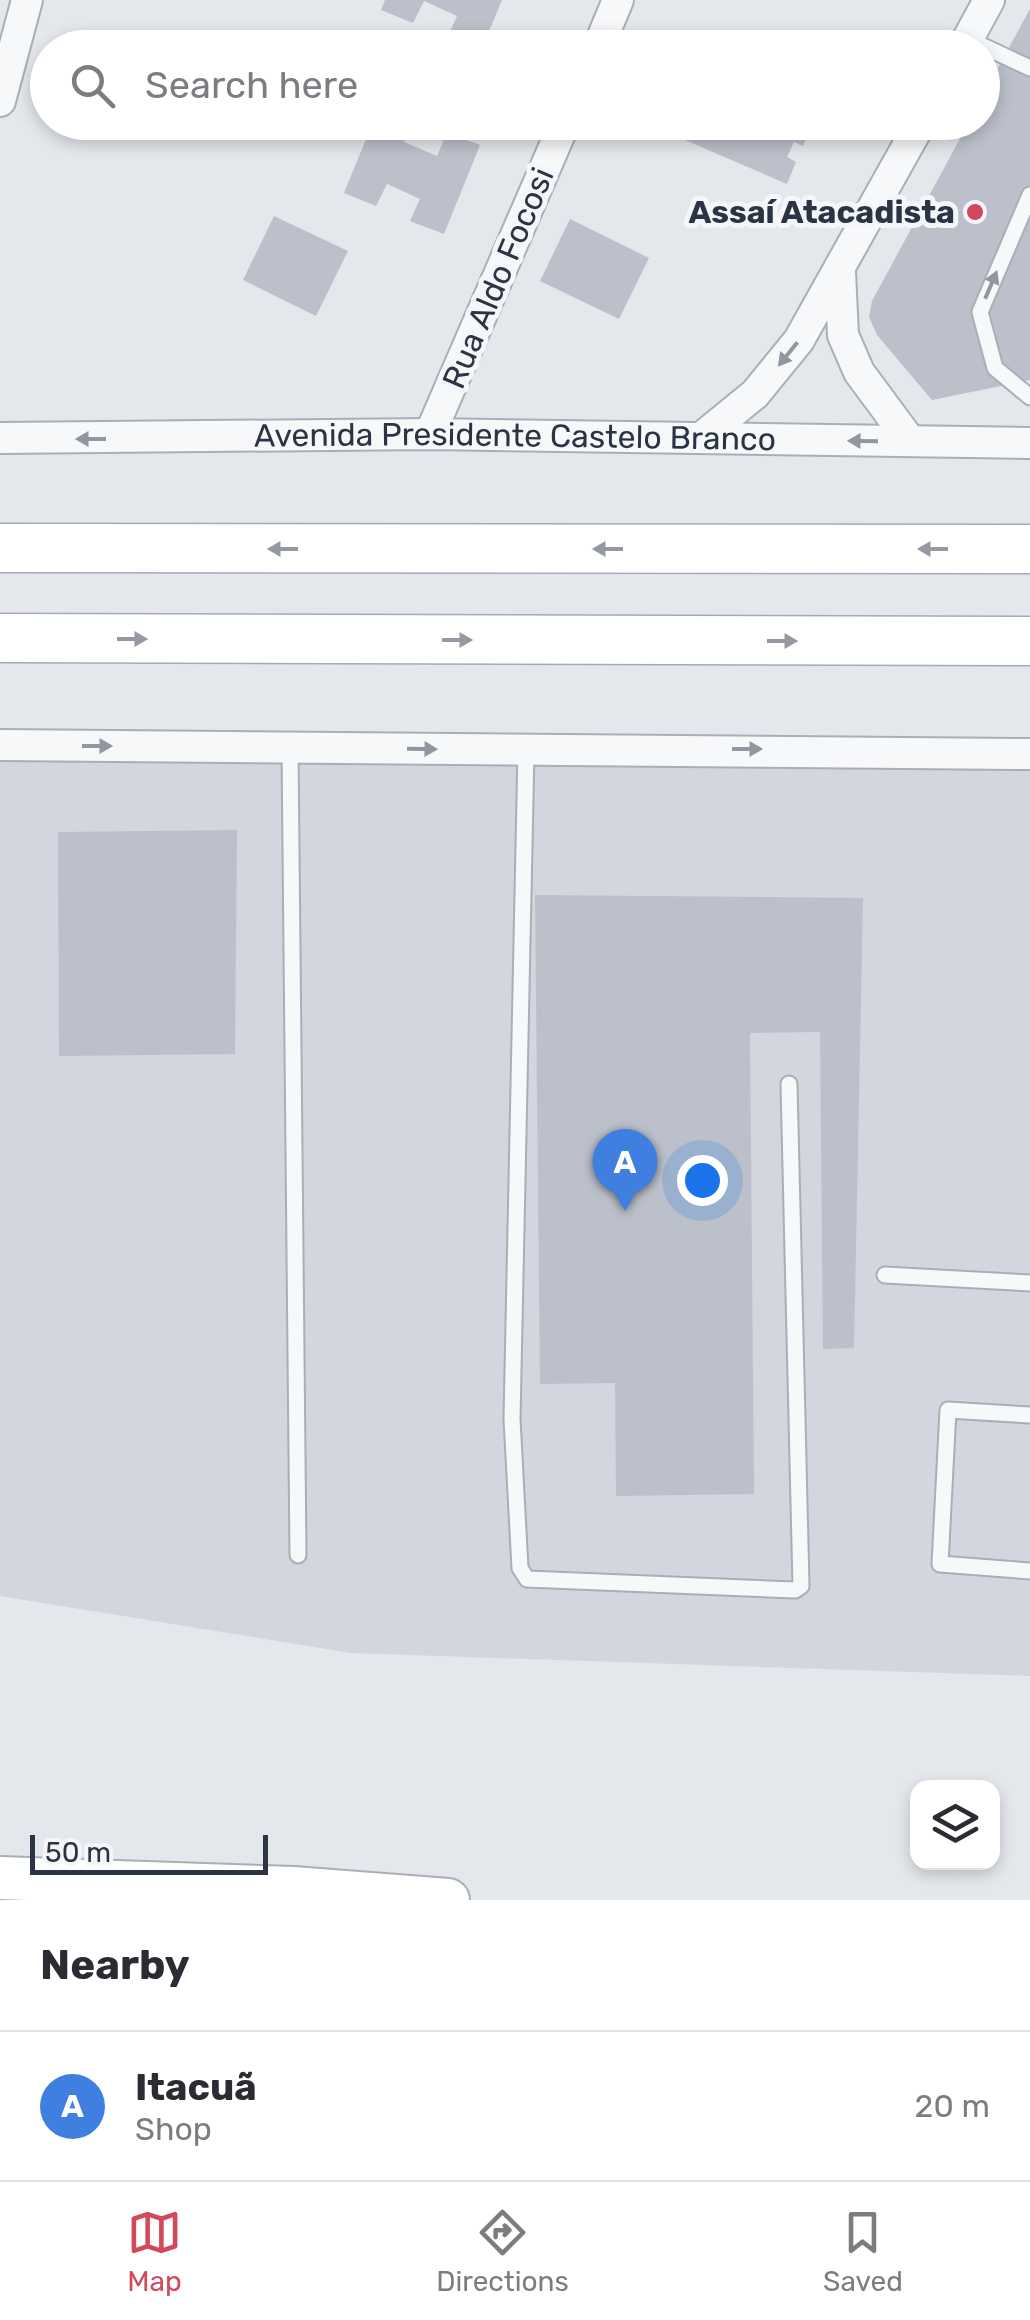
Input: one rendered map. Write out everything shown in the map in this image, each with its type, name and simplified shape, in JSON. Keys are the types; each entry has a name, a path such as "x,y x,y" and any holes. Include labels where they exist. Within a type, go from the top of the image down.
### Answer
{"main road":[{"path":"0,548 1030,549"},
{"path":"0,638 1030,641"}],"street":[{"path":"0,100 27,0"},
{"path":"606,30 618,0"},
{"path":"973,30 990,0"},
{"name":"Rua Aldo Focosi","path":"430,434 557,140"},
{"path":"701,438 755,394 799,340 911,140"},
{"path":"840,272 848,348 859,372 910,441"},
{"name":"Avenida Presidente Castelo Branco","path":"0,438 430,434 1030,443"},
{"path":"0,745 803,749 1030,754"},
{"path":"22,1887 448,1900"}],"lane":[{"path":"1000,56 1030,68"},
{"path":"1030,195 980,312 996,368 1030,397"},
{"path":"290,748 298,1555"},
{"path":"526,750 512,1419 520,1568 527,1579 796,1590 801,1586 789,1084"},
{"path":"885,1276 1030,1283"},
{"path":"1030,1414 948,1410 940,1564 1030,1571"}],"shaded area":[{"path":"0,745 1030,754 1030,1676 351,1653 0,1596"}],"building":[{"path":"385,0 502,0 490,30 451,30 457,16 424,1 413,23 381,10"},
{"name":"Assaí Atacadista","path":"1030,9 1030,380 932,400 877,335 869,317 872,301 959,140 1000,140 1000,64"},
{"path":"366,140 405,140 437,156 444,140 467,140 480,145 444,234 410,221 420,199 387,184 376,206 344,193"},
{"path":"685,140 805,140 803,146 794,142 787,157 796,162 787,184"},
{"path":"274,216 348,251 316,316 243,280"},
{"path":"570,219 649,258 619,319 540,281"},
{"path":"237,830 235,1054 59,1056 58,832"},
{"path":"535,895 863,898 854,1348 823,1349 820,1032 750,1033 754,1494 616,1496 615,1383 540,1384"}],"place":[{"name":"Assaí Atacadista","path":"975,212"},
{"name":"Itacuã","path":"625,1211"}]}
